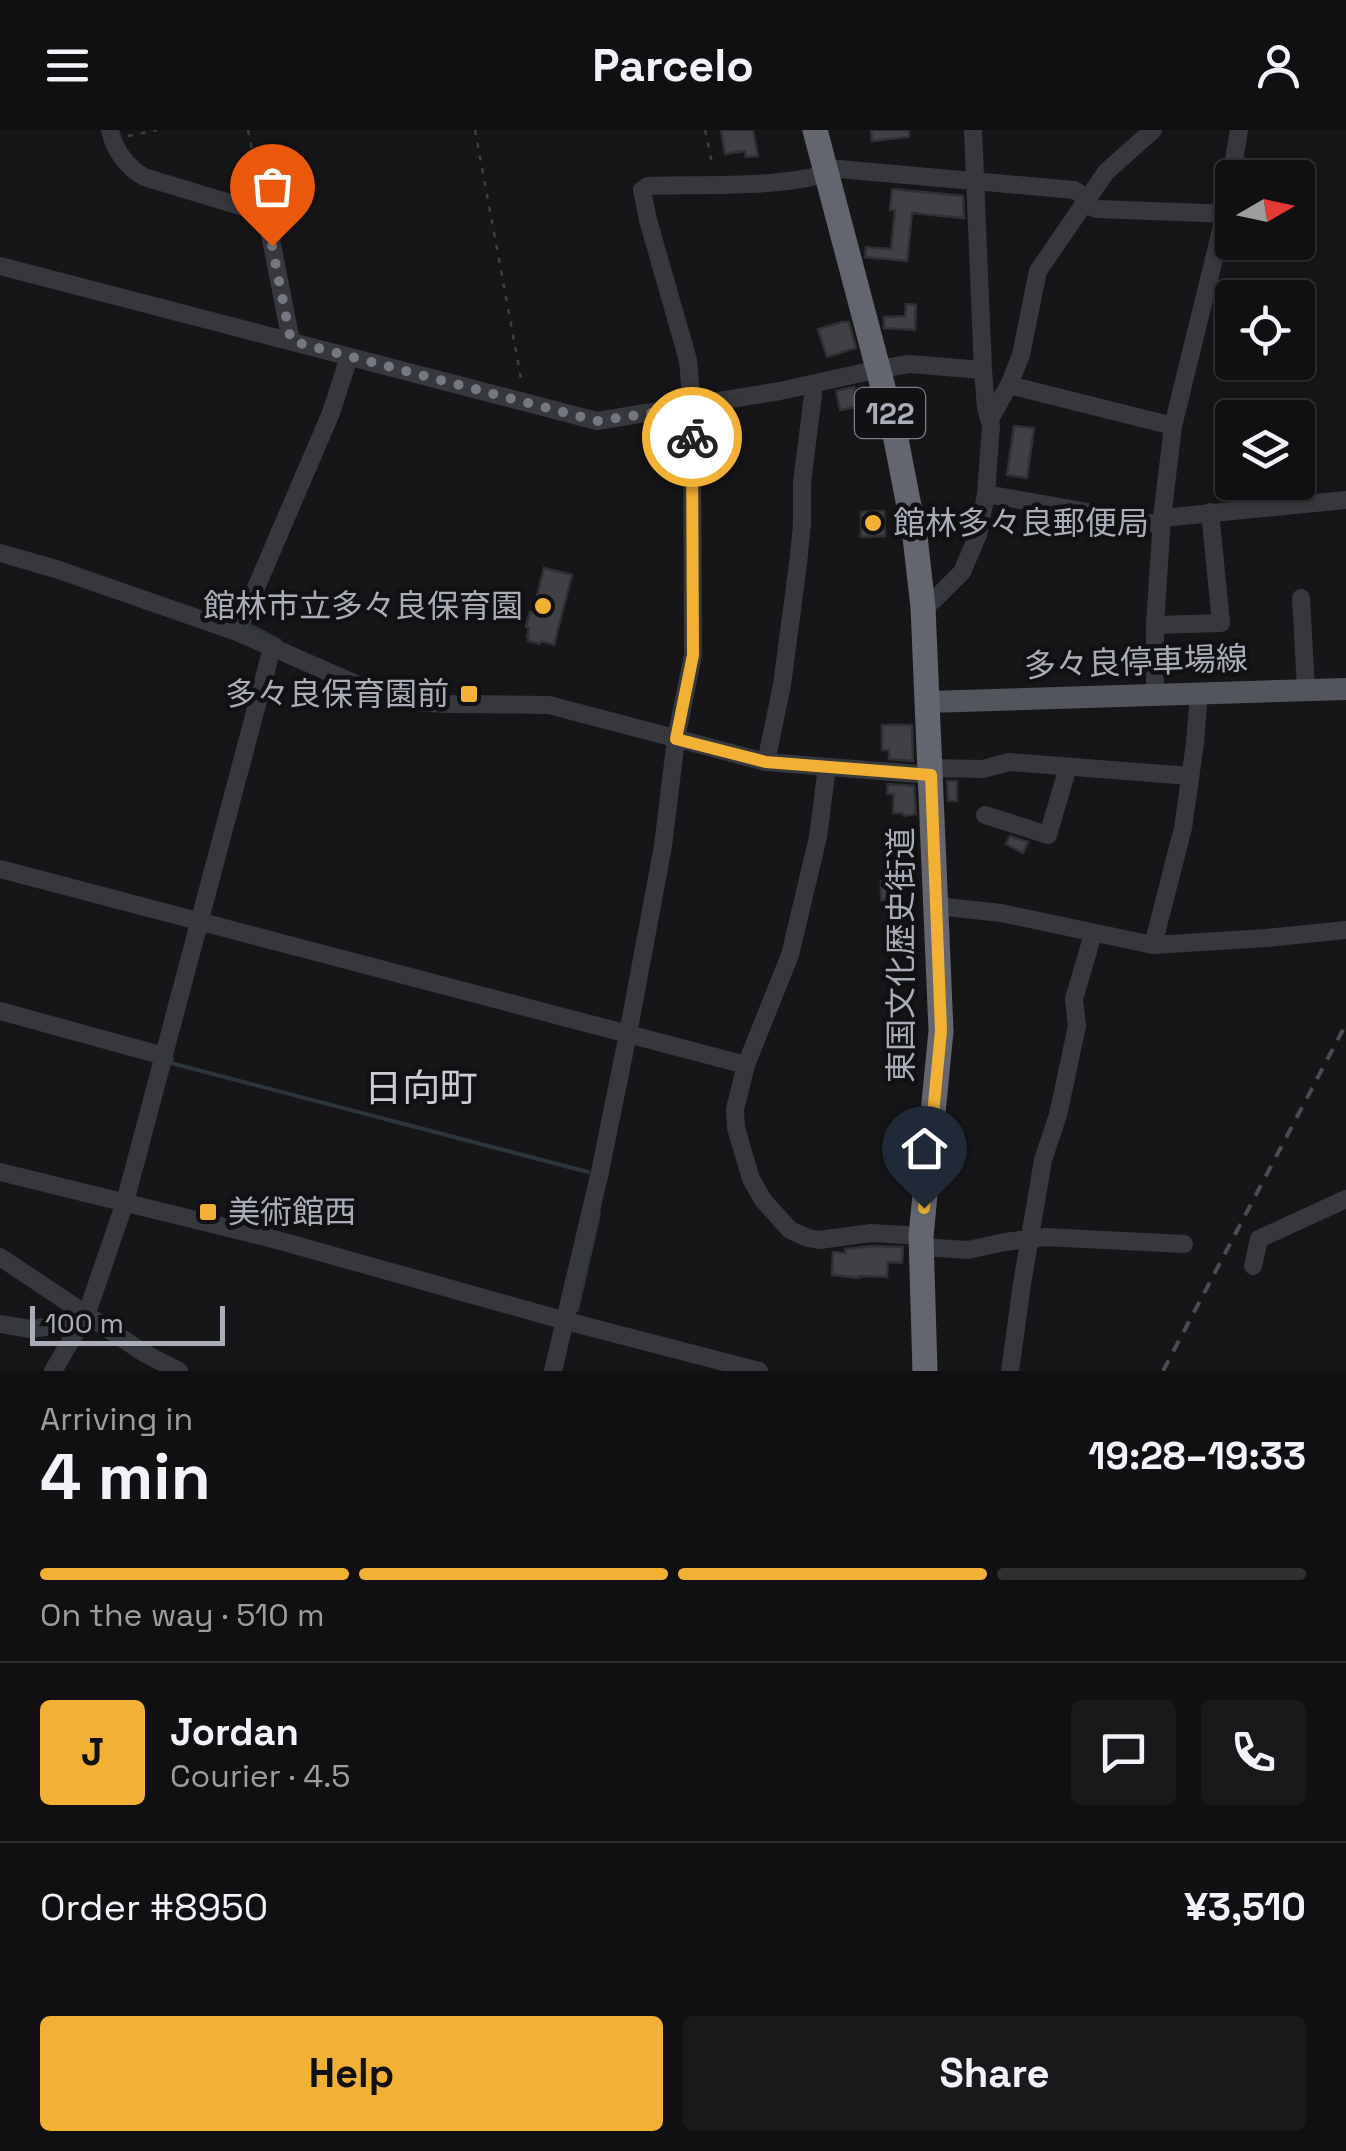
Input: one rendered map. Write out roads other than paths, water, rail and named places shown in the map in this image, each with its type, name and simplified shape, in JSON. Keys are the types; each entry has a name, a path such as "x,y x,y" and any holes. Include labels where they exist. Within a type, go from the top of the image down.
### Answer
{"highway":[{"name":"東国文化歴史街道","path":"815,130 879,368 904,478 923,607 941,1031 921,1242 926,1371"}],"main road":[{"name":"多々良停車場線","path":"928,702 1346,689"}],"street":[{"path":"923,607 962,572 978,535 986,494 990,419 983,370 973,130"},
{"path":"990,419 1021,355 1038,271 1106,172 1153,130"},
{"path":"1235,160 1239,130"},
{"path":"111,134 129,168 144,178 266,214 291,341"},
{"path":"553,1371 628,1034 693,655 692,407 688,360 642,190 648,186 774,182 840,169 1074,190 1098,209 1215,213"},
{"path":"1155,694 1155,625 1173,426 1215,260"},
{"path":"0,266 597,421 692,407 909,364 983,370"},
{"path":"236,632 331,413 348,357"},
{"path":"766,762 782,685 798,564 811,384"},
{"path":"1009,385 1173,426"},
{"path":"986,494 1162,522 1210,512 1346,500"},
{"path":"1155,625 1221,622 1210,512"},
{"path":"0,553 236,632 388,698 429,703 549,704 766,762 827,768 931,771 983,769 1009,762 1190,776"},
{"path":"1301,598 1306,689"},
{"path":"53,1371 85,1318 125,1202 272,648"},
{"path":"1153,945 1182,828 1199,693"},
{"path":"984,815 1048,835 1068,767"},
{"path":"827,768 818,837 790,956 746,1065 734,1110 751,1179 763,1200 790,1230 818,1240 871,1233 968,1250 1045,1237 1184,1244"},
{"path":"0,869 746,1065"},
{"path":"937,906 1001,912 1153,945 1346,930"},
{"path":"1010,1371 1043,1160 1058,1116 1077,1026 1074,999 1093,934"},
{"path":"0,1011 164,1056"},
{"path":"0,1172 295,1244 759,1371"},
{"path":"1253,1266 1259,1239 1346,1199"},
{"path":"0,1256 85,1318 179,1371"},
{"path":"0,1324 30,1329 85,1318"}],"waterway":[{"path":"247,624 280,641"},
{"path":"172,1059 171,1063 588,1172"},
{"path":"577,1310 599,1214"}],"railway":[{"path":"1163,1371 1346,1024"}],"place":[{"name":"館林多々良郵便局","path":"873,523"},
{"name":"館林市立多々良保育園","path":"543,606"},
{"name":"多々良保育園前","path":"469,694"},
{"name":"美術館西","path":"208,1212"}],"district":[{"name":"日向町","path":"421,1088"}]}
